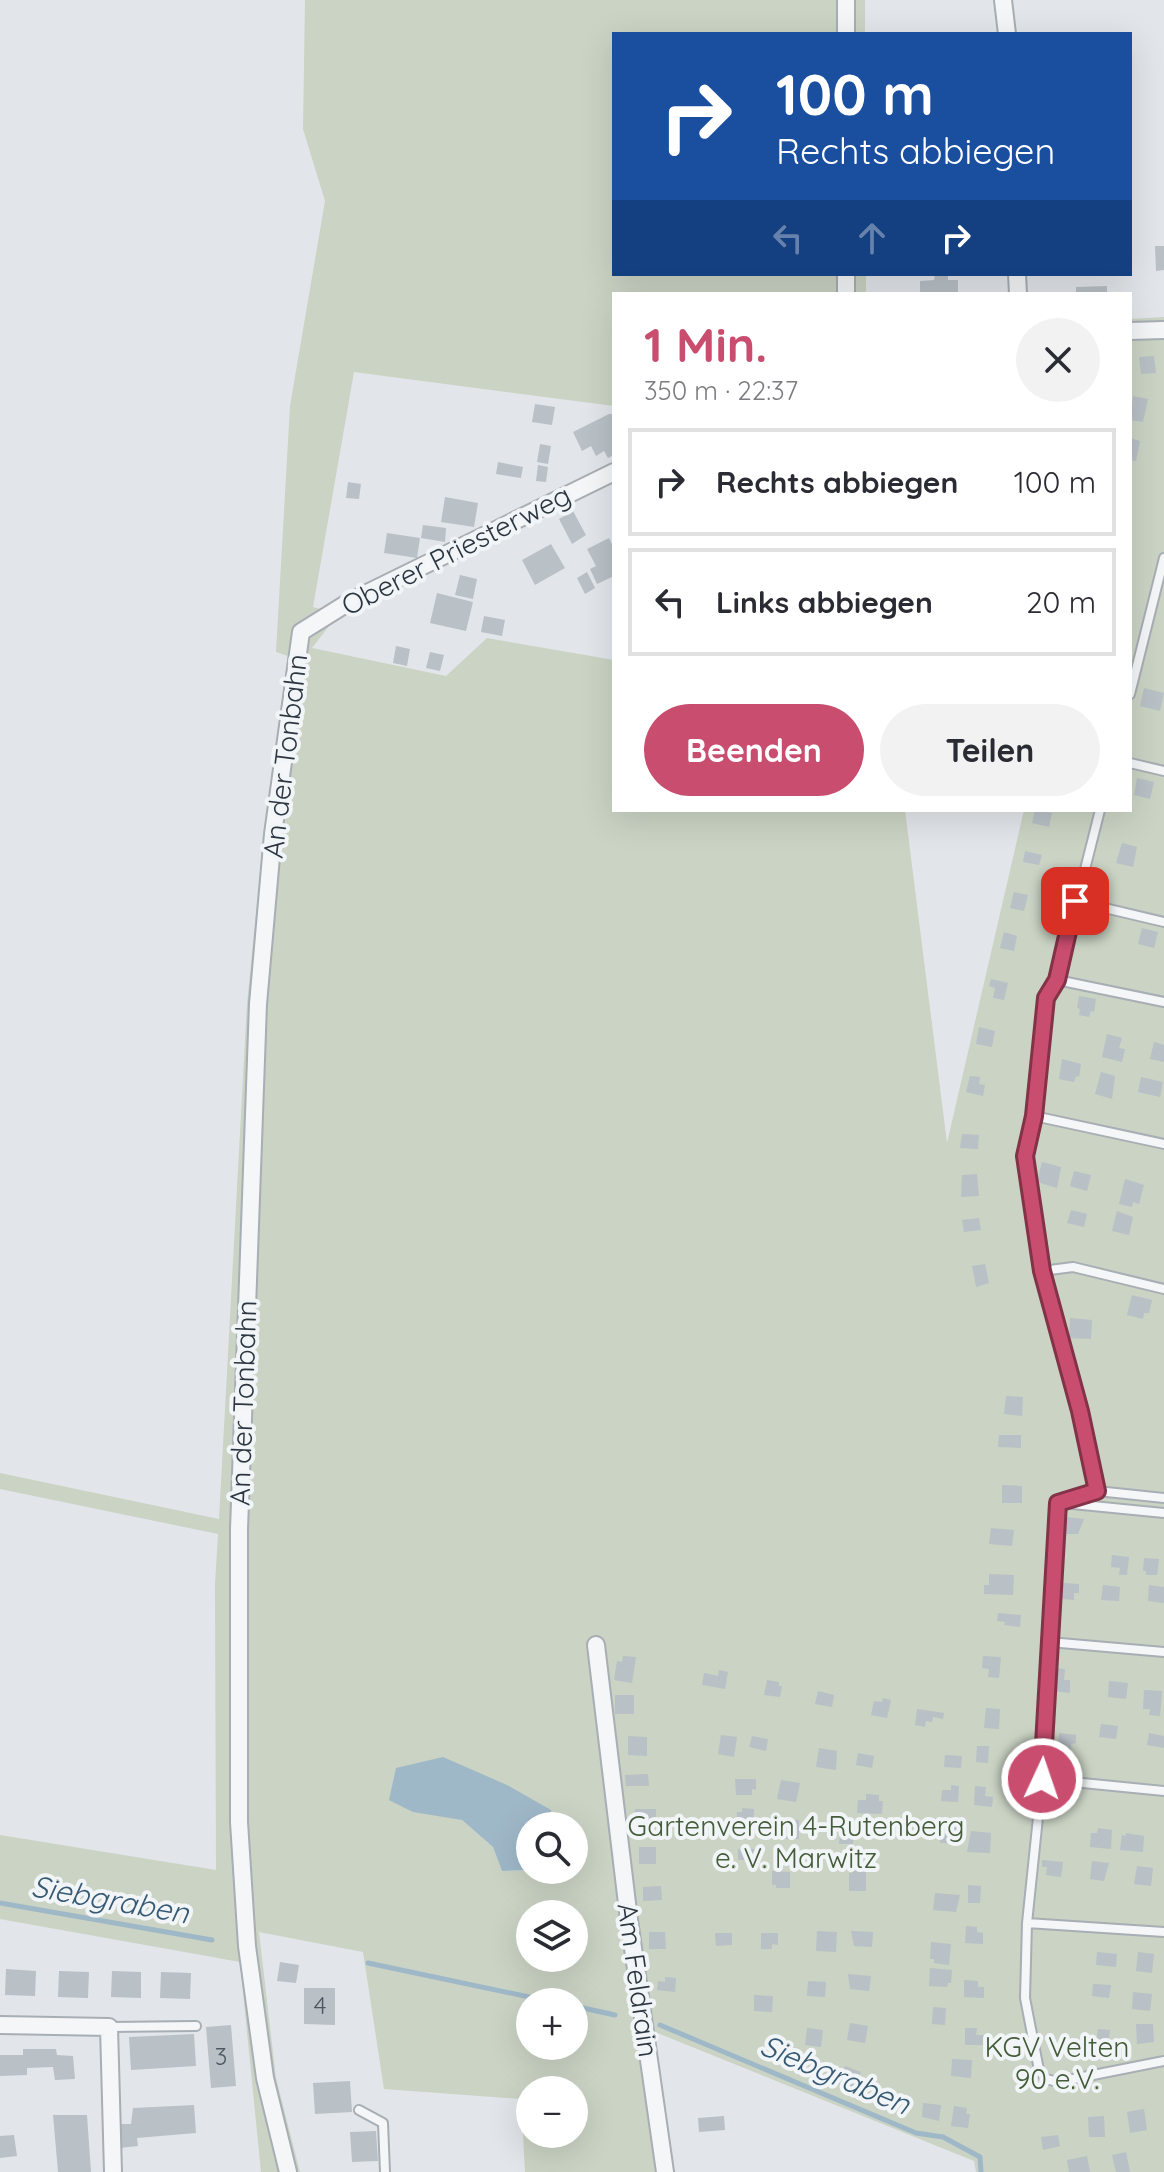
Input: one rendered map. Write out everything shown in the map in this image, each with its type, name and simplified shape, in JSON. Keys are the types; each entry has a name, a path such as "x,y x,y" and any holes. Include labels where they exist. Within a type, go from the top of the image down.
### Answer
{"street":[{"path":"846,0 846,32"},
{"path":"1003,0 1007,32"},
{"path":"1132,331 1164,330"},
{"name":"Oberer Priesterweg","path":"301,632 349,602 612,473"},
{"name":"An der Tonbahn","path":"288,2172 265,2078 247,1946 239,1822 239,1529 258,1004 273,834 301,632"},
{"name":"Am Feldrain","path":"596,1645 629,1920 665,2172"},
{"path":"0,2025 109,2027 113,2172"}],"lane":[{"path":"1132,686 1164,558"},
{"path":"1154,593 1164,595"},
{"path":"1132,763 1164,771"},
{"path":"1097,1491 1080,1411 1042,1271 1025,1156 1034,1116 1046,998 1057,980 1099,812"},
{"path":"1075,901 1164,922"},
{"path":"1057,980 1164,1002"},
{"path":"1034,1116 1164,1144"},
{"path":"1042,1271 1073,1267 1164,1289"},
{"path":"1058,1503 1097,1491 1164,1498"},
{"path":"1058,1503 1164,1513"},
{"path":"1058,1503 1042,1779 1027,1923 1025,1998 1039,2070 1046,2079 1058,2082 1164,2061"},
{"path":"1049,1642 1164,1652"},
{"path":"1042,1779 1164,1791"},
{"path":"1027,1923 1164,1932"},
{"path":"109,2027 196,2026"},
{"path":"359,2110 383,2123 385,2172"}],"green space":[{"path":"305,0 865,0 865,32 612,32 612,276 866,276 866,292 612,292 612,406 354,372 313,607 321,609 612,463 612,483 353,609 329,626 312,648 446,676 487,638 612,660 612,812 905,812 947,1143 1024,812 1132,812 1132,319 1164,317 1164,2172 976,2172 974,2161 655,2032 673,2172 525,2172 524,2148 588,2148 588,2076 516,2076 516,2099 384,2089 363,1952 259,1932 276,2078 300,2172 261,2172 240,1962 0,1919 0,1835 216,1870 215,1584 218,1534 0,1489 0,1473 219,1519 247,1004 264,832 288,656 276,652 290,406 325,201 303,129"}],"water":[{"path":"443,1757 507,1785 551,1812 516,1812 516,1871 502,1871 493,1847 462,1820 413,1812 389,1800 396,1768"}],"building":[{"path":"1155,246 1164,246 1164,270 1156,271"},
{"path":"935,276 948,276 948,280 958,280 958,292 920,292 920,281 934,280"},
{"path":"1107,286 1107,292 1076,292 1076,287"},
{"path":"1154,356 1156,373 1141,374 1139,357"},
{"path":"1133,396 1148,399 1143,422 1132,420"},
{"path":"535,404 555,407 552,425 532,422"},
{"path":"612,414 612,456 608,458 604,451 596,456 591,446 582,451 573,432"},
{"path":"1132,439 1140,441 1136,461 1132,460"},
{"path":"540,444 551,446 548,464 537,462"},
{"path":"498,462 523,467 521,478 496,474"},
{"path":"538,465 548,467 546,482 536,481"},
{"path":"348,482 361,484 359,499 346,498"},
{"path":"445,497 478,503 474,527 441,522"},
{"path":"573,511 586,535 572,544 559,519"},
{"path":"423,525 446,528 445,542 421,538"},
{"path":"387,533 420,538 417,558 384,553"},
{"path":"609,538 612,544 612,577 597,584 590,569 596,566 587,549"},
{"path":"551,544 565,568 535,585 522,560"},
{"path":"587,572 595,588 585,594 577,578"},
{"path":"460,575 477,579 473,599 455,595"},
{"path":"437,593 473,602 466,631 430,623"},
{"path":"484,616 505,620 502,636 481,632"},
{"path":"396,646 410,649 407,666 393,663"},
{"path":"430,652 444,655 440,671 426,668"},
{"path":"1144,688 1164,693 1160,711 1140,706"},
{"path":"1137,778 1154,782 1150,799 1134,795"},
{"path":"1035,812 1052,813 1049,827 1032,823"},
{"path":"1122,843 1137,847 1133,867 1116,863"},
{"path":"1025,851 1042,855 1039,865 1023,862"},
{"path":"1014,892 1028,895 1024,911 1010,908"},
{"path":"1085,913 1101,918 1099,928 1082,924"},
{"path":"1142,928 1158,932 1154,948 1138,944"},
{"path":"1004,932 1017,936 1014,951 1000,948"},
{"path":"991,979 1008,983 1004,1000 993,998 995,988 989,986"},
{"path":"1079,996 1096,999 1094,1012 1091,1011 1089,1017 1079,1015"},
{"path":"979,1027 995,1031 992,1047 976,1044"},
{"path":"1107,1034 1122,1038 1119,1048 1125,1049 1122,1062 1102,1057"},
{"path":"1154,1042 1164,1045 1164,1062 1150,1059"},
{"path":"1062,1059 1081,1064 1079,1077 1076,1076 1074,1082 1059,1079"},
{"path":"1101,1072 1115,1076 1112,1099 1095,1094"},
{"path":"970,1076 980,1077 979,1084 985,1085 983,1096 966,1092"},
{"path":"1141,1077 1163,1082 1160,1097 1138,1092"},
{"path":"962,1134 979,1135 978,1149 960,1148"},
{"path":"1042,1162 1061,1167 1057,1188 1037,1182"},
{"path":"1074,1171 1091,1175 1087,1191 1070,1186"},
{"path":"977,1174 979,1196 961,1197 962,1175"},
{"path":"1125,1179 1144,1185 1139,1204 1133,1202 1132,1207 1119,1204"},
{"path":"1071,1210 1087,1214 1084,1227 1067,1223"},
{"path":"1117,1211 1133,1217 1129,1235 1112,1231"},
{"path":"979,1218 981,1230 964,1232 962,1220"},
{"path":"985,1264 989,1283 976,1287 972,1266"},
{"path":"1132,1295 1152,1300 1149,1313 1144,1313 1143,1319 1127,1315"},
{"path":"1070,1318 1092,1320 1091,1339 1069,1338"},
{"path":"1006,1396 1023,1397 1022,1416 1004,1414"},
{"path":"999,1435 1021,1435 1021,1448 998,1447"},
{"path":"1002,1485 1022,1486 1022,1503 1002,1503"},
{"path":"1066,1517 1084,1519 1078,1534 1065,1534"},
{"path":"991,1528 1014,1530 1012,1546 989,1544"},
{"path":"1112,1555 1129,1557 1127,1575 1119,1575 1120,1568 1111,1567"},
{"path":"1144,1558 1159,1559 1157,1575 1146,1575 1143,1571"},
{"path":"989,1574 1014,1575 1013,1595 984,1594 984,1585 989,1585"},
{"path":"1062,1583 1079,1584 1079,1593 1074,1593 1074,1600 1061,1599"},
{"path":"1103,1585 1120,1587 1119,1601 1101,1600"},
{"path":"1149,1585 1164,1587 1164,1603 1148,1601"},
{"path":"998,1613 1021,1615 1020,1627 997,1621"},
{"path":"623,1656 636,1657 632,1683 614,1680 617,1661 622,1662"},
{"path":"983,1656 1001,1657 999,1678 988,1677 989,1669 982,1668"},
{"path":"1055,1668 1065,1669 1064,1680 1070,1680 1070,1693 1053,1691"},
{"path":"719,1670 728,1672 725,1689 702,1685 704,1673 718,1676"},
{"path":"767,1680 779,1682 782,1686 780,1697 764,1695"},
{"path":"1109,1681 1128,1683 1126,1699 1108,1697"},
{"path":"1144,1690 1162,1691 1160,1716 1149,1715 1150,1709 1143,1709"},
{"path":"818,1691 834,1695 832,1707 815,1704"},
{"path":"615,1695 634,1695 634,1714 615,1714"},
{"path":"883,1698 891,1700 887,1718 871,1715 874,1701 882,1702"},
{"path":"986,1708 1000,1709 999,1729 984,1728"},
{"path":"917,1709 944,1713 943,1719 933,1717 932,1722 926,1721 925,1727 915,1725"},
{"path":"1101,1724 1118,1726 1116,1739 1099,1737"},
{"path":"1059,1733 1076,1735 1071,1751 1058,1750"},
{"path":"1149,1733 1164,1736 1164,1748 1147,1745"},
{"path":"721,1735 737,1737 734,1757 718,1754"},
{"path":"628,1736 647,1737 647,1756 628,1755"},
{"path":"752,1736 768,1739 766,1751 749,1747"},
{"path":"977,1746 989,1746 988,1763 976,1762"},
{"path":"819,1748 837,1751 836,1770 816,1767"},
{"path":"858,1753 874,1756 872,1768 856,1765"},
{"path":"945,1755 962,1756 961,1768 944,1767"},
{"path":"648,1774 649,1786 626,1786 625,1775"},
{"path":"735,1779 756,1779 756,1790 752,1789 752,1795 736,1795"},
{"path":"781,1780 800,1783 796,1802 777,1799"},
{"path":"951,1785 959,1786 958,1802 941,1801 942,1790 951,1790"},
{"path":"975,1786 986,1787 985,1796 993,1797 992,1807 974,1805"},
{"path":"866,1794 879,1795 879,1801 883,1801 882,1814 857,1813 858,1800 866,1800"},
{"path":"742,1808 754,1809 753,1830 736,1830 737,1812 742,1812"},
{"path":"635,1809 656,1809 656,1825 646,1825 646,1830 634,1830"},
{"path":"780,1820 799,1820 799,1839 780,1839"},
{"path":"841,1822 854,1822 853,1844 839,1844"},
{"path":"950,1822 957,1822 957,1839 954,1843 940,1843 940,1825 950,1825"},
{"path":"1098,1828 1112,1830 1111,1849 1090,1847 1091,1833 1097,1833"},
{"path":"971,1831 991,1833 990,1853 967,1852"},
{"path":"1126,1833 1144,1836 1143,1852 1120,1850 1122,1835 1126,1836"},
{"path":"639,1847 656,1847 656,1864 639,1864"},
{"path":"738,1849 755,1849 755,1860 738,1860"},
{"path":"1042,1860 1063,1862 1061,1877 1046,1875 1047,1867 1042,1867"},
{"path":"1092,1861 1109,1863 1104,1881 1090,1879"},
{"path":"1137,1866 1153,1868 1151,1886 1134,1884"},
{"path":"852,1868 866,1868 866,1891 849,1891"},
{"path":"772,1871 790,1872 790,1888 772,1885"},
{"path":"968,1885 981,1886 980,1903 968,1903"},
{"path":"661,1886 662,1900 643,1901 643,1887"},
{"path":"935,1893 960,1895 956,1912 933,1910"},
{"path":"966,1926 977,1927 977,1932 983,1933 983,1944 965,1943"},
{"path":"817,1931 837,1932 836,1952 816,1951"},
{"path":"851,1931 873,1932 872,1947 854,1946"},
{"path":"649,1932 665,1932 666,1949 649,1949"},
{"path":"715,1933 732,1933 732,1945 716,1946"},
{"path":"761,1933 778,1933 778,1945 772,1944 772,1949 761,1949"},
{"path":"931,1942 951,1944 949,1965 934,1963 934,1959 930,1959"},
{"path":"1097,1952 1117,1954 1116,1967 1096,1965"},
{"path":"1138,1952 1154,1954 1152,1973 1136,1971"},
{"path":"280,1962 299,1965 296,1983 277,1981"},
{"path":"930,1968 952,1970 951,1983 947,1987 929,1986"},
{"path":"6,1969 36,1971 35,1996 5,1995"},
{"path":"59,1971 89,1972 88,1998 58,1997"},
{"path":"112,1971 141,1972 141,1998 111,1997"},
{"path":"161,1972 191,1973 190,1999 160,1998"},
{"path":"848,1974 871,1976 869,1991 850,1989"},
{"path":"665,1977 676,1978 675,1992 657,1990 658,1981 665,1982"},
{"path":"964,1980 978,1981 978,1987 984,1987 984,1998 964,1997"},
{"path":"808,1981 826,1982 825,1997 807,1996"},
{"path":"1093,1984 1111,1985 1109,1998 1092,1996"},
{"path":"304,1988 335,1988 335,2025 304,2024"},
{"path":"1133,1992 1152,1994 1150,2011 1132,2009"},
{"path":"754,1995 773,1996 772,2012 754,2011"},
{"path":"933,2007 946,2008 945,2025 932,2024"},
{"path":"850,2023 868,2026 865,2043 847,2040"},
{"path":"1136,2024 1153,2024 1154,2042 1137,2044"},
{"path":"231,2025 236,2086 211,2088 206,2027"},
{"path":"807,2028 823,2030 821,2047 805,2045"},
{"path":"965,2028 977,2028 976,2035 984,2035 984,2045 965,2045"},
{"path":"1098,2029 1110,2030 1108,2046 1096,2045"},
{"path":"194,2034 196,2066 131,2070 129,2037"},
{"path":"23,2049 56,2049 57,2055 73,2056 75,2079 55,2080 53,2067 27,2068 27,2075 0,2076 0,2055 23,2055"},
{"path":"952,2059 972,2060 971,2078 951,2076"},
{"path":"845,2066 861,2072 854,2090 838,2084"},
{"path":"350,2081 352,2112 315,2114 313,2083"},
{"path":"923,2103 941,2105 939,2121 922,2117"},
{"path":"194,2105 196,2133 137,2138 138,2146 120,2148 117,2124 131,2124 133,2108"},
{"path":"954,2106 967,2108 966,2114 970,2114 968,2128 951,2126"},
{"path":"1144,2109 1147,2130 1130,2133 1127,2112"},
{"path":"53,2115 87,2115 91,2172 58,2172"},
{"path":"724,2116 725,2130 699,2132 698,2118"},
{"path":"1104,2116 1105,2137 1089,2137 1088,2117"},
{"path":"376,2131 378,2161 352,2162 350,2132"},
{"path":"14,2135 17,2156 0,2158 0,2136"},
{"path":"1058,2135 1060,2146 1043,2150 1041,2137"},
{"path":"1126,2152 1130,2172 1116,2172 1112,2155"},
{"path":"1087,2156 1090,2172 1069,2172 1067,2160"}],"waterway":[{"name":"Siebgraben","path":"0,1903 212,1940"},
{"name":"Siebgraben","path":"368,1963 516,1994"},
{"name":"Siebgraben","path":"588,2009 615,2015"},
{"name":"Siebgraben","path":"660,2025 916,2133 943,2137 980,2157 981,2172"}],"route":[{"path":"1042,1779 1058,1503 1097,1491 1080,1411 1042,1271 1025,1156 1034,1116 1046,998 1057,980 1075,901"}],"park label":[{"name":"Gartenverein 4-Rutenberg e. V. Marwitz","path":"796,1842"},
{"name":"KGV Velten 90 e.V.","path":"1057,2063"}]}
